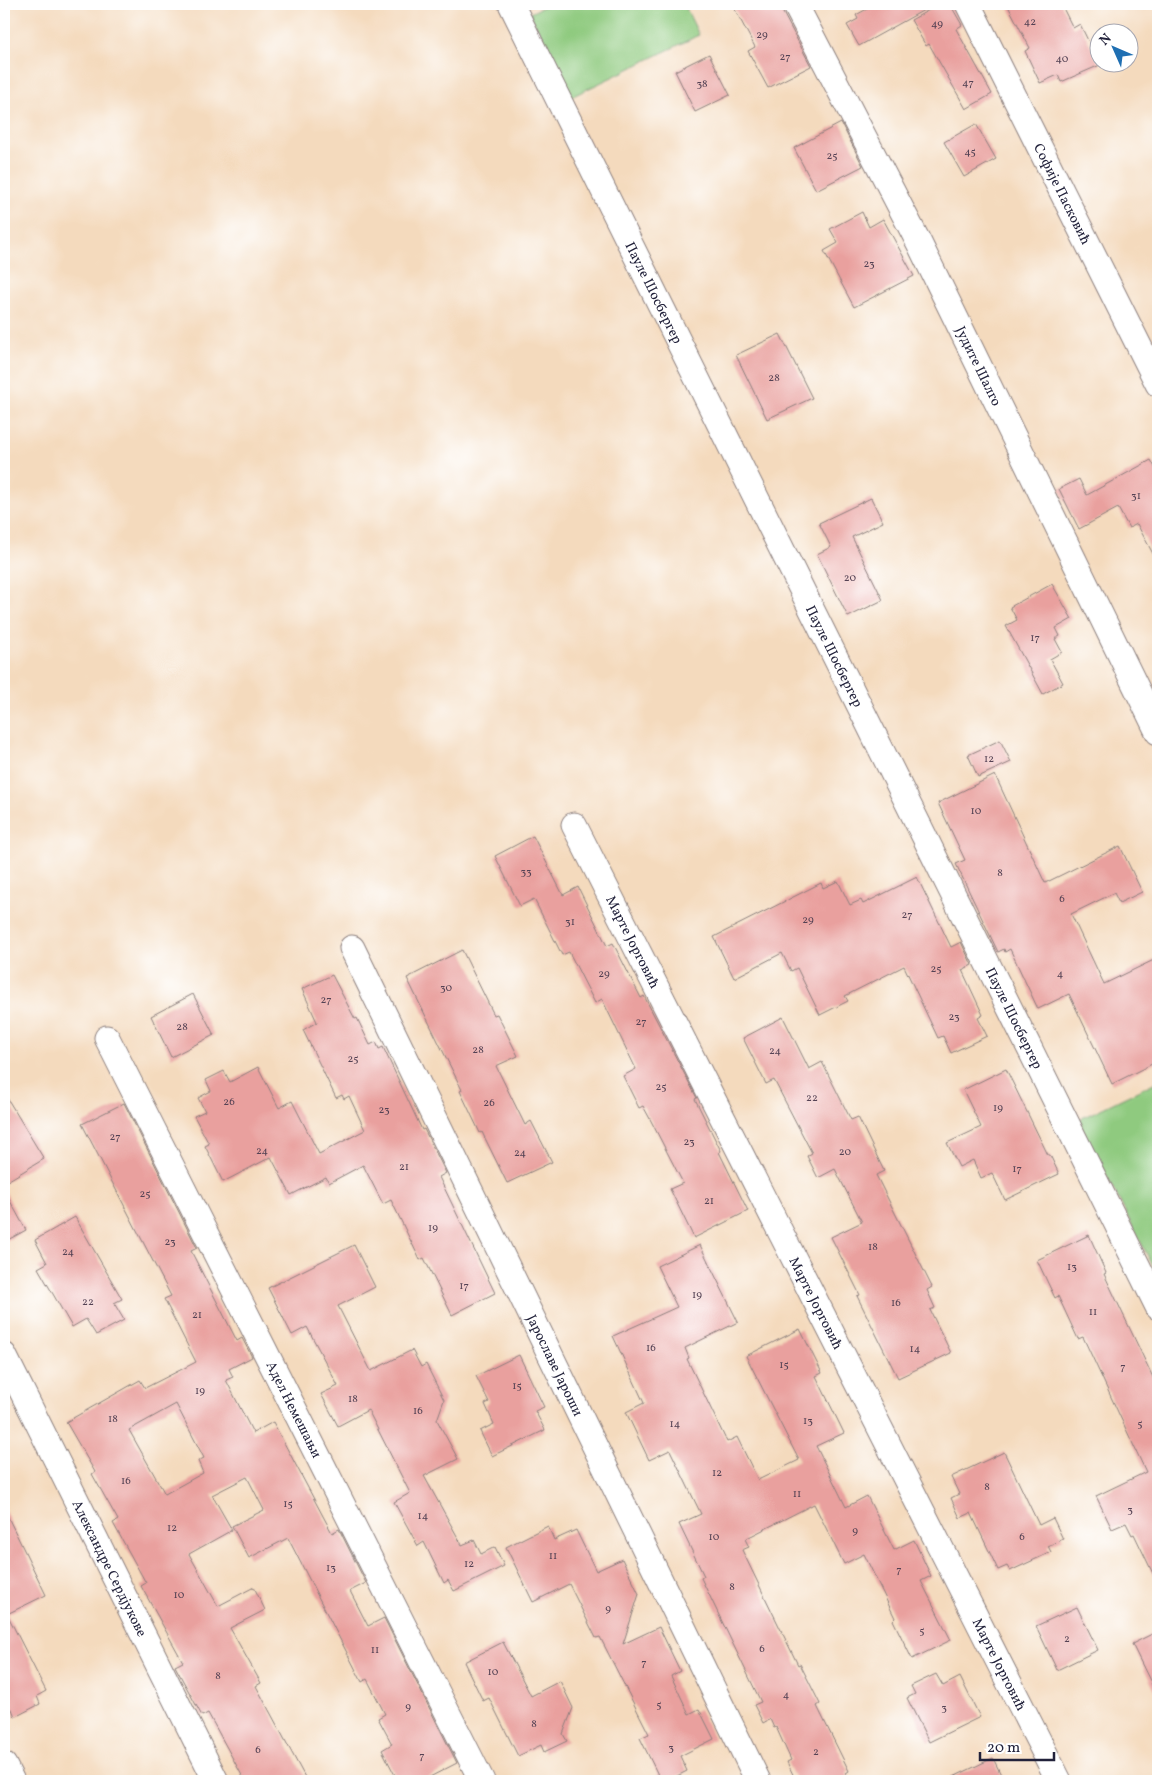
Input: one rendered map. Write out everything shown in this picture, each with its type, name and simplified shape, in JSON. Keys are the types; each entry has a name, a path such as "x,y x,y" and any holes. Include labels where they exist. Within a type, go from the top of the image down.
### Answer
{"street":[{"name":"Пауле Шосбергер","path":"511,4 1158,1307"},
{"name":"Јудите Шалго","path":"795,4 919,243 1158,732"},
{"name":"Софије Пасковић","path":"968,4 1158,384"},
{"name":"Марте Јорговић","path":"574,825 1059,1781"},
{"name":"Јарославе Јароши","path":"352,948 758,1781"},
{"name":"Адел Немешањи","path":"107,1038 482,1781"},
{"name":"Александре Сердјукове","path":"4,1355 216,1781"},
{"path":"4,1765 12,1781"}],"green space":[{"path":"549,4 684,4 699,35 571,97 530,13"},
{"path":"1158,1081 1158,1276 1078,1120"}],"building":[{"path":"732,4 781,4 782,11 811,66 768,88 748,51 755,47"},
{"path":"876,4 935,4 859,46 847,25 858,19 856,15"},
{"path":"940,4 950,4 962,25 956,29 992,94 966,109 929,44 926,46 911,20"},
{"path":"1007,4 1061,4 1073,28 1080,24 1090,44 1090,69 1061,82 1058,75 1040,83 1025,51 1030,48"},
{"path":"709,54 730,95 695,112 675,71"},
{"path":"841,123 863,166 816,190 794,148"},
{"path":"976,124 996,159 964,177 944,142"},
{"path":"862,212 869,227 883,219 914,276 854,307 824,251 838,243 830,229"},
{"path":"780,334 812,398 767,419 736,355"},
{"path":"1151,460 1158,473 1158,563 1137,524 1129,528 1118,508 1079,529 1059,489 1079,479 1087,495"},
{"path":"871,498 883,522 852,537 883,600 848,617 817,554 831,547 819,523"},
{"path":"1052,584 1072,619 1056,628 1060,636 1055,639 1062,652 1050,659 1063,683 1043,694 1006,626 1017,620 1010,607"},
{"path":"1000,740 1011,762 978,777 968,755"},
{"path":"995,775 1045,883 1120,846 1142,892 1119,903 1114,893 1071,914 1104,984 1158,958 1158,1061 1112,1084 1069,994 1038,1009 1010,949 1005,952 1004,949 998,952 956,864 965,860 938,803"},
{"path":"533,836 563,895 578,887 607,946 613,943 641,998 644,996 697,1098 695,1099 748,1211 694,1238 670,1189 683,1183 643,1106 639,1108 623,1076 636,1069 602,999 595,1003 569,952 562,955 534,899 520,906 495,856"},
{"path":"917,877 951,947 961,942 972,965 962,970 983,1015 978,1018 987,1036 951,1053 943,1036 938,1038 904,966 845,996 848,1001 820,1015 797,968 791,971 782,953 734,978 714,937 821,883 823,888 838,881 850,905 861,900 863,904"},
{"path":"462,950 494,1015 497,1014 518,1056 496,1066 525,1125 531,1121 552,1162 507,1183 482,1132 480,1133 460,1091 462,1090 407,978"},
{"path":"332,975 370,1045 376,1042 379,1049 383,1047 422,1130 424,1129 446,1173 439,1177 495,1293 452,1315 424,1258 420,1260 391,1200 383,1204 363,1165 329,1183 326,1177 291,1195 271,1157 223,1182 205,1146 209,1144 194,1116 205,1111 198,1098 211,1091 206,1080 224,1071 230,1082 258,1067 279,1108 292,1101 319,1154 365,1130 349,1096 344,1099 342,1095 336,1098 303,1030 317,1022 302,989"},
{"path":"193,994 214,1035 171,1057 151,1016"},
{"path":"783,1017 809,1069 822,1062 851,1120 858,1117 884,1171 876,1175 932,1287 927,1290 935,1308 930,1310 951,1353 898,1378 857,1296 860,1295 831,1237 862,1222 835,1169 818,1178 807,1156 812,1153 774,1080 766,1084 743,1038"},
{"path":"1006,1069 1059,1174 1005,1200 992,1173 981,1178 973,1160 959,1167 947,1143 981,1127 963,1090"},
{"path":"4,1093 44,1159 4,1183"},
{"path":"124,1103 197,1248 191,1251 237,1341 242,1338 252,1357 229,1369 233,1377 226,1380 253,1433 273,1422 332,1533 339,1529 366,1583 350,1591 368,1626 384,1618 457,1763 422,1781 398,1781 382,1750 392,1744 378,1718 385,1714 367,1679 362,1682 288,1538 249,1558 232,1526 264,1510 247,1477 212,1495 232,1530 189,1554 218,1606 254,1587 265,1610 230,1628 261,1683 256,1686 307,1781 245,1781 208,1713 202,1716 175,1666 183,1662 141,1586 146,1583 113,1523 118,1520 92,1474 95,1472 66,1422 140,1380 145,1388 196,1362 164,1299 171,1296 82,1124","holes":["176,1404 204,1458 198,1461 203,1473 165,1494 129,1430"]},
{"path":"4,1190 26,1230 4,1242"},
{"path":"75,1217 122,1299 114,1303 124,1320 96,1335 86,1319 72,1327 38,1268 47,1263 35,1240"},
{"path":"1089,1235 1106,1273 1104,1274 1158,1388 1158,1584 1134,1534 1132,1535 1126,1523 1112,1529 1096,1496 1146,1472 1083,1337 1078,1339 1058,1296 1055,1298 1037,1260"},
{"path":"354,1245 375,1287 338,1306 371,1371 412,1350 421,1367 426,1364 444,1400 437,1420 458,1459 424,1476 462,1545 474,1540 481,1554 495,1547 504,1566 454,1591 448,1580 444,1583 424,1542 418,1546 394,1502 410,1493 368,1410 338,1426 321,1394 338,1386 307,1327 292,1335 268,1288"},
{"path":"700,1245 738,1322 685,1348 689,1358 687,1359 727,1442 737,1437 758,1480 799,1460 746,1356 800,1329 822,1373 816,1376 844,1433 816,1446 846,1507 867,1496 894,1550 914,1540 931,1576 921,1581 951,1640 912,1659 893,1620 895,1618 864,1554 844,1564 814,1504 745,1539 749,1547 742,1550 798,1665 800,1664 820,1704 817,1706 849,1771 846,1773 850,1781 796,1781 787,1762 791,1760 776,1727 774,1728 770,1719 763,1723 754,1705 761,1702 701,1578 704,1576 679,1524 701,1514 670,1450 649,1460 626,1412 644,1403 613,1336 677,1307 657,1266"},
{"path":"519,1355 544,1407 535,1411 545,1430 492,1456 480,1431 494,1424 485,1404 489,1402 476,1376"},
{"path":"1004,1452 1039,1525 1053,1518 1063,1539 1048,1546 1051,1552 1010,1571 1007,1566 998,1570 971,1513 960,1518 951,1498 959,1494 951,1477"},
{"path":"4,1509 46,1595 7,1614 46,1691 37,1696 40,1704 15,1717 12,1709 4,1713"},
{"path":"548,1526 554,1540 576,1530 596,1571 622,1559 639,1594 623,1644 659,1627 680,1671 671,1676 689,1714 699,1709 714,1739 680,1756 687,1771 667,1781 661,1781 640,1738 649,1734 600,1637 596,1638 569,1584 533,1602 506,1547"},
{"path":"1077,1607 1098,1650 1057,1670 1036,1626"},
{"path":"1158,1631 1158,1697 1132,1644"},
{"path":"503,1642 531,1696 560,1681 573,1708 563,1734 567,1741 544,1752 541,1745 518,1756 489,1698 483,1701 464,1662"},
{"path":"936,1674 943,1686 960,1677 980,1717 929,1742 907,1698 915,1694 911,1686"},
{"path":"993,1758 1004,1781 945,1781"}]}
